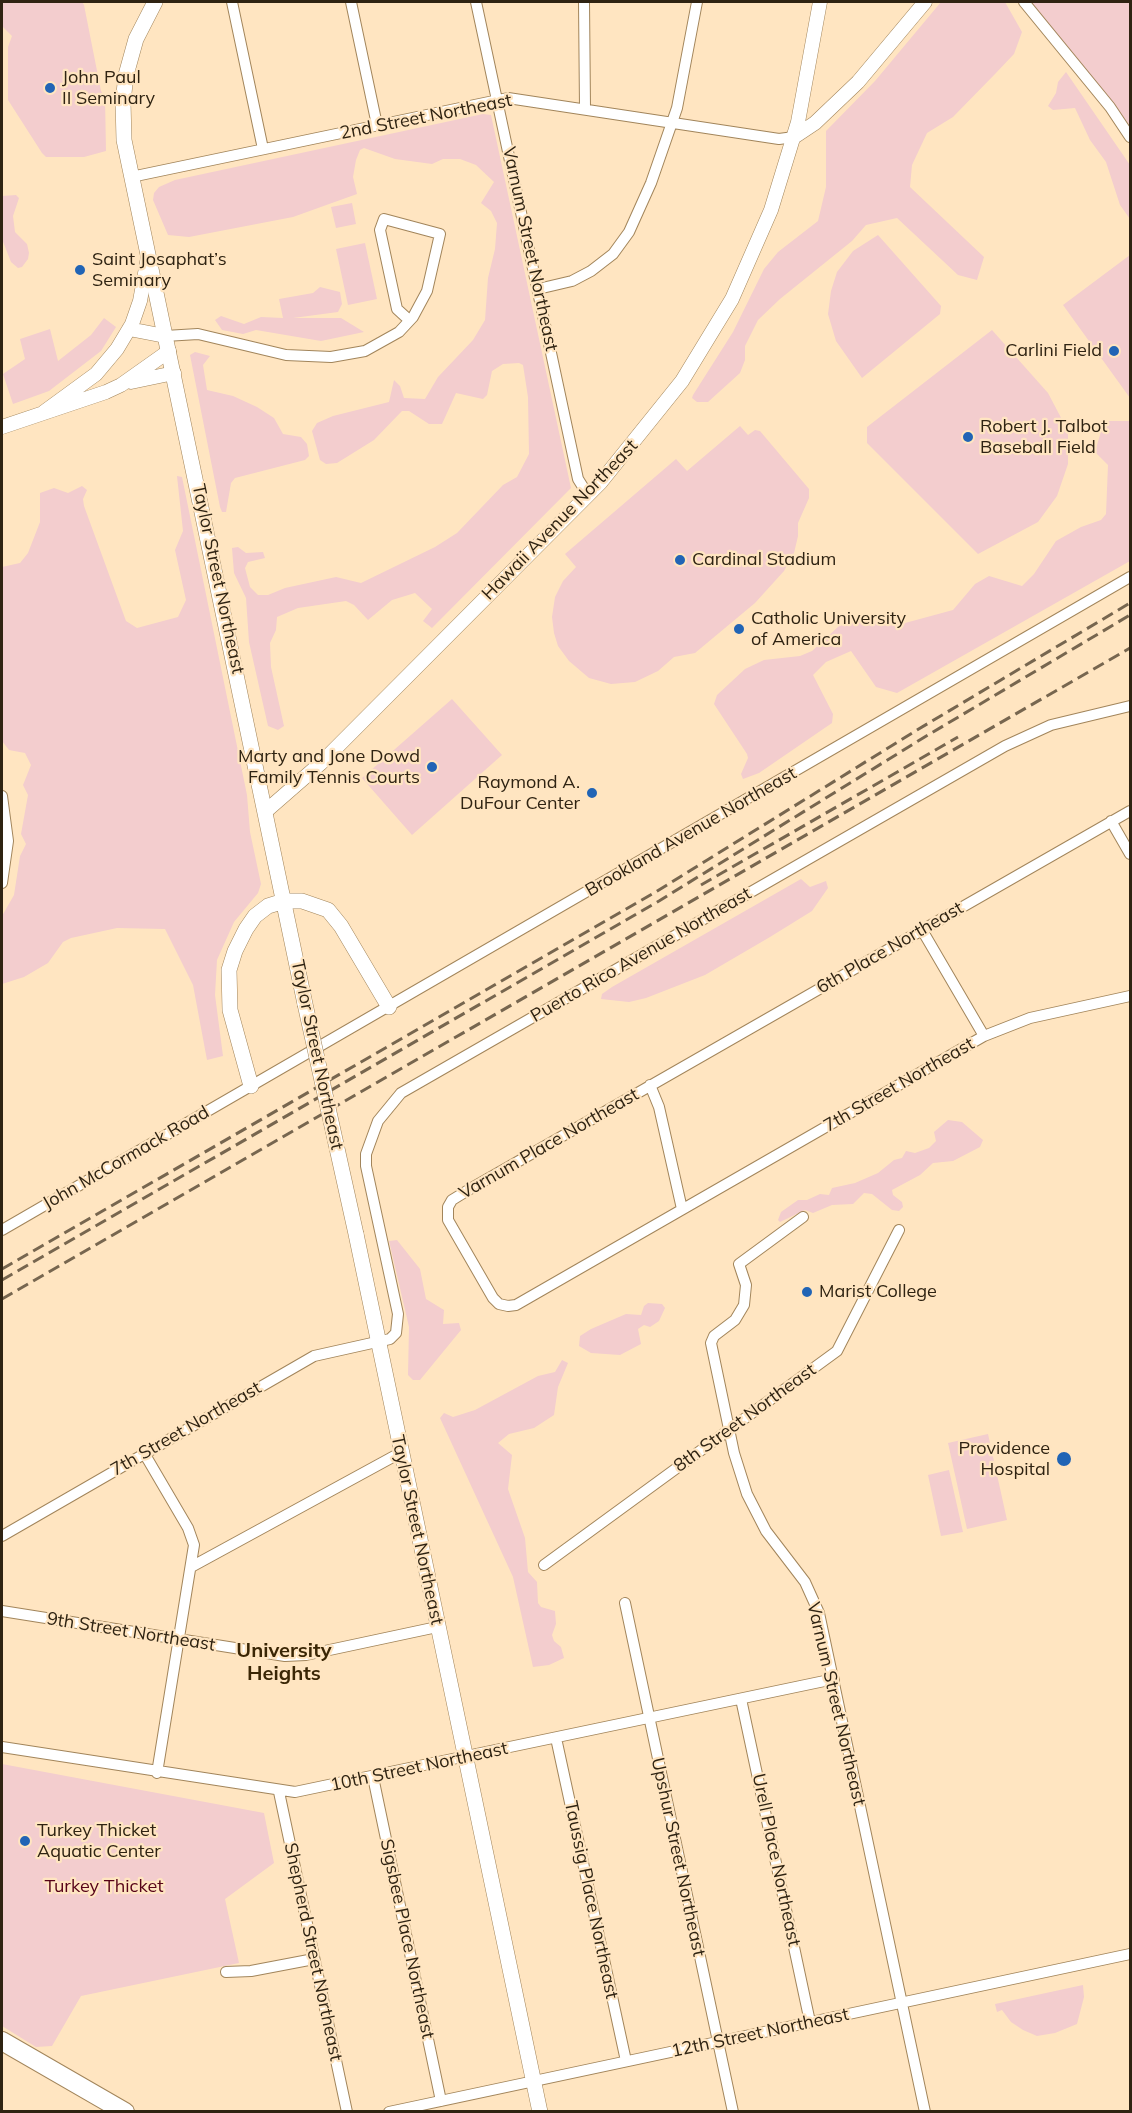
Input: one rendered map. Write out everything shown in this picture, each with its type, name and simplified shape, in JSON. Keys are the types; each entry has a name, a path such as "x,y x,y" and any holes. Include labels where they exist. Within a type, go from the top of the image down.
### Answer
{"main road":[{"name":"Taylor Street Northeast","path":"155,2 136,39 124,84 123,128 131,177 540,2112"},
{"path":"251,1086 230,1010 229,970 239,942 255,916 268,906 284,901 316,904 333,915 389,1007"},
{"path":"2,2041 103,2105 125,2112"}],"street":[{"path":"232,2 263,149"},
{"path":"351,2 377,125"},
{"name":"Varnum Street Northeast","path":"476,2 578,479 588,495"},
{"path":"584,2 585,108"},
{"path":"538,289 585,275 618,249 646,195 672,122 684,76 697,2"},
{"name":"Hawaii Avenue Northeast","path":"266,811 321,763 588,495 658,415 714,332 758,242 777,195 794,137 820,2"},
{"path":"794,137 805,132 858,82 925,2"},
{"path":"1024,2 1110,107 1131,137"},
{"name":"2nd Street Northeast","path":"131,177 497,99 514,98 585,108 779,139 794,137"},
{"path":"129,329 165,336 198,334 286,355 331,357 365,351 399,332 409,320 427,291 440,234 384,219 380,230 397,309 409,320"},
{"path":"44,412 102,369 129,329 140,301 148,255"},
{"path":"121,385 169,351"},
{"path":"2,427 121,385 174,373"},
{"name":"Brookland Avenue Northeast","path":"251,1086 1131,578"},
{"name":"Puerto Rico Avenue Northeast","path":"377,1342 390,1339 399,1324 366,1166 366,1154 378,1121 401,1093 1005,746 1064,720 1131,706"},
{"path":"2,796 8,841 2,883"},
{"name":"6th Place Northeast","path":"650,1085 1131,811"},
{"path":"1111,821 1131,854"},
{"path":"921,930 984,1036"},
{"name":"7th Street Northeast","path":"682,1209 984,1036 1030,1018 1131,996"},
{"path":"650,1085 659,1107 682,1209"},
{"name":"Varnum Place Northeast","path":"650,1085 452,1200 448,1207 448,1220 493,1298 508,1306 520,1302 682,1209"},
{"name":"John McCormack Road","path":"2,1230 251,1086"},
{"name":"Varnum Street Northeast","path":"803,1217 739,1264 746,1285 744,1305 735,1320 712,1339 739,1474 754,1509 772,1539 803,1578 816,1604 834,1679 925,2112"},
{"name":"8th Street Northeast","path":"544,1565 842,1345 899,1230"},
{"name":"7th Street Northeast","path":"2,1536 314,1356 377,1342"},
{"path":"144,1453 190,1532 194,1545 157,1773"},
{"path":"191,1567 400,1453"},
{"name":"Upshur Street Northeast","path":"625,1603 733,2112"},
{"name":"9th Street Northeast","path":"2,1611 290,1656 437,1627"},
{"name":"10th Street Northeast","path":"2,1747 279,1792 305,1791 834,1679"},
{"name":"Urell Place Northeast","path":"741,1699 810,2022"},
{"name":"Taussig Place Northeast","path":"556,1738 626,2061"},
{"name":"Sigsbee Place Northeast","path":"373,1777 441,2101"},
{"name":"Shepherd Street Northeast","path":"279,1792 347,2112"},
{"name":"12th Street Northeast","path":"389,2112 1131,1954"},
{"path":"226,1972 251,1971 314,1959"}],"green space":[{"name":"John Paul II Seminary","path":"2,2 82,2 101,91 105,97 106,151 84,157 46,157 42,153 8,100 8,47 12,36 2,26"},
{"path":"941,2 1005,2 1022,32 1014,54 953,117 927,133 912,165 910,187 984,257 977,280 958,275 897,218 866,225 852,241 780,299 758,320 745,346 745,360 740,373 708,402 697,402 692,398 693,395 733,332 764,269 778,252 818,221 826,187 826,131 875,81"},
{"path":"1031,2 1130,2 1130,126 1096,85"},
{"path":"1066,72 1130,165 1130,219 1120,205 1106,162 1090,140 1075,108 1053,110 1048,106 1056,93 1058,82"},
{"path":"483,114 491,115 571,488 432,628 423,621 432,609 415,593 392,600 368,620 354,605 346,601 298,608 277,617 276,630 270,643 271,667 284,726 278,730 268,726 249,642 246,598 234,573 232,548 238,547 246,553 263,552 265,558 248,562 245,568 250,587 258,595 268,595 285,588 336,577 361,583 435,547 457,533 503,485 517,477 529,454 528,397 523,365 519,363 503,364 492,371 487,395 483,399 456,393 442,424 429,424 409,411 402,411 374,440 337,463 326,464 320,460 312,431 317,423 333,416 389,402 394,380 400,386 404,398 425,399 438,377 473,340 485,320 488,278 495,249 497,223 491,211 481,203 494,182 476,165 460,159 443,159 432,164 395,159 364,148 360,150 356,160 353,177 357,194 293,217 189,237 168,235 153,200 154,193 159,187 175,180"},
{"path":"16,195 19,198 13,216 15,232 27,244 29,253 28,259 22,267 18,268 11,262 2,239 2,196"},
{"path":"352,203 356,224 336,228 331,207"},
{"path":"878,235 941,306 940,314 862,378 836,341 828,314 831,291 837,272 853,251"},
{"path":"365,243 377,299 348,305 336,249"},
{"name":"Carlini Field","path":"1130,255 1130,398 1063,305"},
{"path":"320,287 340,292 342,304 338,312 293,318 341,318 364,332 321,341 256,330 243,334 222,330 215,320 221,316 244,324 261,317 283,318 279,299 313,293"},
{"path":"104,318 116,327 101,351 49,391 13,404 3,374 25,359 20,339 50,329 58,361 91,335"},
{"name":"Robert J. Talbot Baseball Field","path":"992,330 1048,393 1068,431 1068,464 1057,496 1038,522 978,554 867,443 867,427"},
{"path":"195,352 210,356 203,365 207,390 233,396 257,407 274,418 283,434 301,437 307,444 309,456 305,460 235,478 231,483 226,512 222,512 220,507 190,355"},
{"path":"1104,421 1130,421 1130,561 897,693 876,687 851,651 826,662 813,675 833,714 832,723 759,773 743,779 741,774 748,758 747,754 714,704 717,695 745,669 764,660 800,656 812,651 839,626 869,619 894,626 953,610 975,584 989,576 1022,586 1034,574 1056,541 1081,527 1101,520 1106,514 1108,465 1095,452"},
{"name":"Cardinal Stadium","path":"740,426 748,435 755,430 760,431 809,489 809,498 798,523 794,553 784,571 755,603 695,653 674,657 658,671 635,682 611,684 589,678 569,661 558,646 554,633 552,617 555,597 563,581 576,567 565,554 676,459 687,471"},
{"path":"177,476 182,477 247,795 250,832 261,884 258,893 234,922 217,960 215,995 223,1056 207,1060 193,985 165,929 117,928 71,938 63,942 48,963 24,977 2,984 2,916 14,895 20,856 26,844 21,834 28,795 23,785 31,765 25,753 9,750 2,741 2,567 20,563 28,553 40,522 40,493 54,488 68,493 82,486 87,490 83,499 84,506 126,621 137,628 178,617 186,600 175,550 183,531"},
{"name":"Marty and Jone Dowd Family Tennis Courts","path":"452,699 502,755 412,835 362,778"},
{"path":"801,879 810,887 826,881 828,888 812,911 770,937 705,975 646,998 629,1002 601,999 602,994 612,987"},
{"path":"948,1120 962,1122 983,1140 980,1147 953,1161 933,1163 920,1175 892,1190 893,1195 902,1202 903,1207 899,1211 892,1210 872,1194 864,1193 853,1204 832,1205 813,1213 805,1210 780,1222 778,1220 781,1212 798,1200 807,1200 820,1194 829,1195 832,1188 855,1183 878,1173 894,1160 902,1158 906,1151 915,1153 929,1148 936,1141 934,1132"},
{"path":"397,1240 420,1269 426,1299 444,1310 443,1324 459,1323 461,1330 420,1380 413,1380 408,1375 409,1327 389,1241"},
{"path":"648,1303 662,1304 665,1308 659,1321 650,1327 644,1325 638,1329 641,1344 620,1355 591,1353 579,1346 580,1336 591,1329 626,1314 641,1315 644,1306"},
{"path":"562,1360 568,1363 558,1387 554,1415 534,1428 509,1434 498,1443 512,1455 508,1489 525,1538 528,1572 537,1582 538,1603 541,1607 555,1611 556,1624 552,1635 554,1641 561,1647 564,1658 549,1665 533,1667 513,1577 440,1418 444,1413 453,1417 475,1410 538,1376 555,1372"},
{"path":"988,1434 1007,1520 967,1529 948,1443"},
{"path":"949,1470 963,1532 941,1536 928,1475"},
{"name":"Turkey Thicket","path":"2,1764 264,1813 274,1863 225,1899 239,1963 81,1996 52,2046 36,2047 2,2026"},
{"path":"1083,1985 1084,1997 1077,2024 1055,2033 1037,2036 1011,2022 1002,2010 997,2012 995,2004"}],"railway":[{"path":"2,1269 654,893 917,730 1130,603"},
{"path":"2,1280 659,901 923,738 1130,615"},
{"path":"2,1299 1130,648"},
{"path":"701,885 958,737"}],"place":[{"name":"John Paul II Seminary","path":"50,88"},
{"name":"Saint Josaphat’s Seminary","path":"80,270"},
{"name":"Carlini Field","path":"1114,351"},
{"name":"Robert J. Talbot Baseball Field","path":"968,437"},
{"name":"Cardinal Stadium","path":"680,560"},
{"name":"Catholic University of America","path":"739,629"},
{"name":"Marty and Jone Dowd Family Tennis Courts","path":"432,767"},
{"name":"Raymond A. DuFour Center","path":"592,793"},
{"name":"Marist College","path":"807,1292"},
{"name":"Providence Hospital","path":"1064,1459"},
{"name":"Turkey Thicket Aquatic Center","path":"25,1841"}],"district":[{"name":"University Heights","path":"284,1662"}]}
